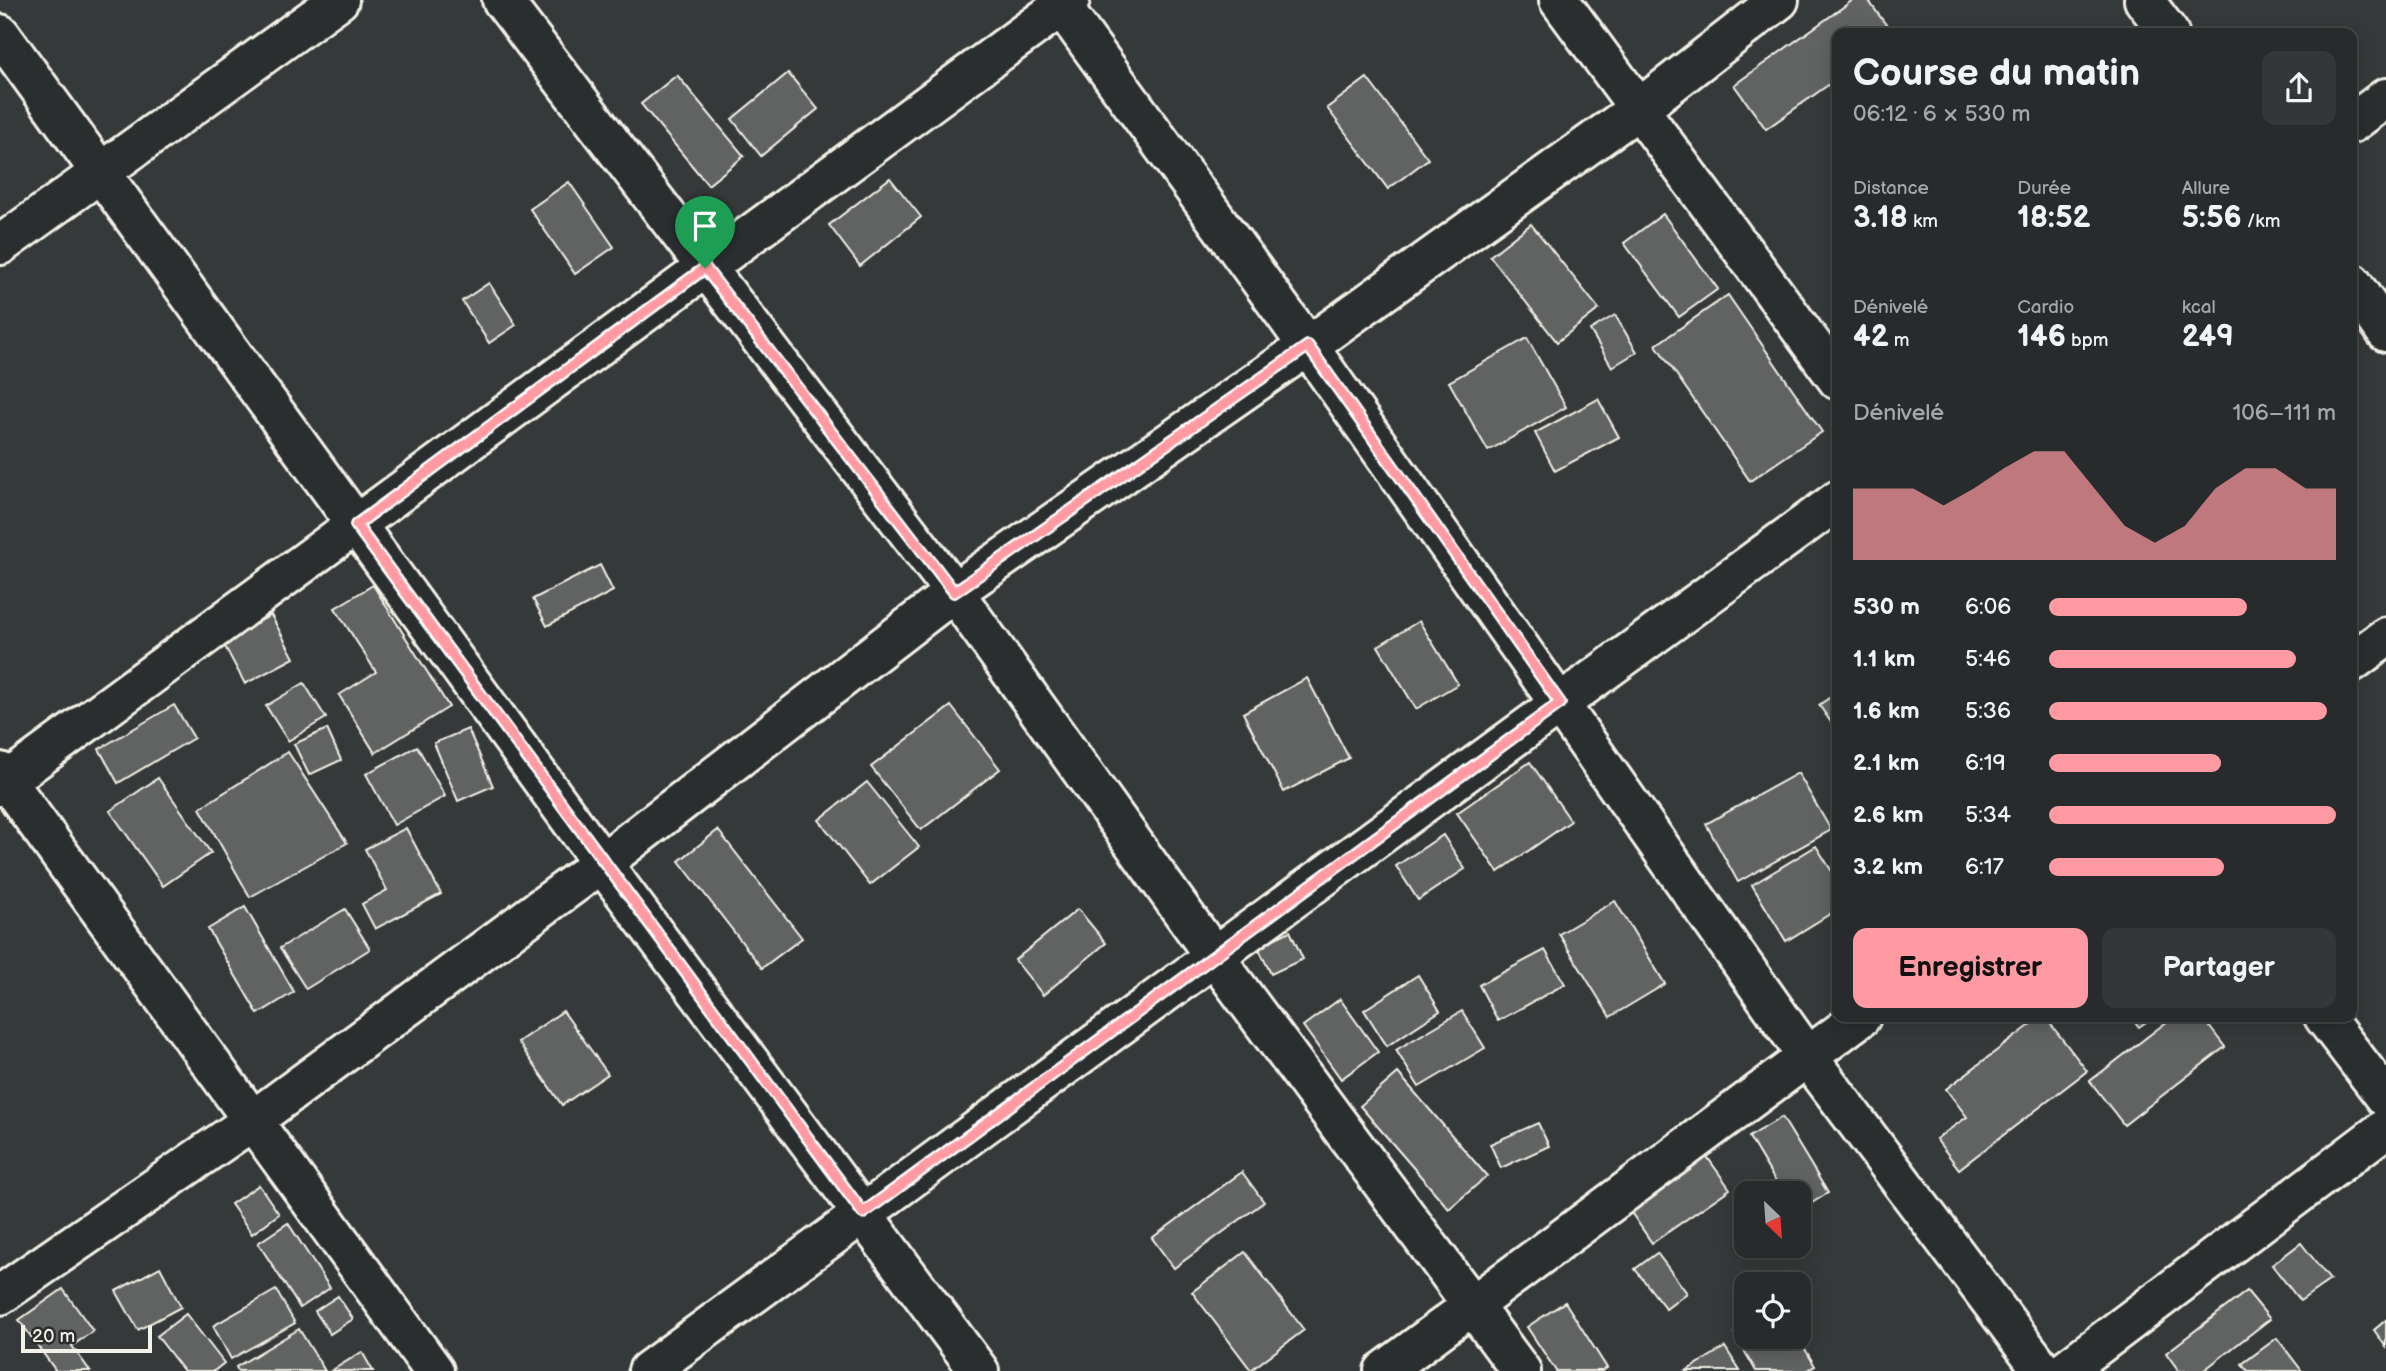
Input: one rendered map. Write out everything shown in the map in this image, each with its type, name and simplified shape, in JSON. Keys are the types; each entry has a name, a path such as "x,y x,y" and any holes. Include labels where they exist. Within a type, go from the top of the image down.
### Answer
{"street":[{"path":"0,244 339,0"},
{"path":"502,0 954,592 1214,956 1521,1371"},
{"path":"1559,0 1637,110 1832,372"},
{"path":"0,1295 252,1121 602,863 954,592 1308,346 1637,110 1779,0"},
{"path":"2144,0 2165,28"},
{"path":"433,1371 2,780 356,525 1063,2 1807,1056 2043,1371"},
{"path":"0,34 602,863 979,1371"},
{"path":"2357,119 2386,98"},
{"path":"2357,291 2386,332"},
{"path":"648,1371 1832,504"},
{"path":"2357,658 2386,637"},
{"path":"1384,1371 1854,1022"},
{"path":"2328,1022 2386,1098"},
{"path":"2064,1371 2386,1128"}],"building":[{"path":"1853,0 1868,0 1888,28 1832,28 1832,82 1766,129 1734,85"},
{"path":"788,73 818,109 761,156 732,119"},
{"path":"677,75 744,156 708,185 641,104"},
{"path":"1367,78 1428,159 1388,189 1327,108"},
{"path":"890,178 921,217 860,266 829,225"},
{"path":"569,182 614,247 575,274 530,209"},
{"path":"1663,214 1718,289 1679,317 1624,243"},
{"path":"1531,224 1599,309 1557,342 1490,256"},
{"path":"489,283 516,325 489,343 462,301"},
{"path":"1728,295 1822,432 1750,481 1656,345"},
{"path":"1615,315 1637,352 1612,367 1590,330"},
{"path":"1527,338 1566,407 1488,451 1449,382"},
{"path":"1598,399 1619,437 1555,471 1535,433"},
{"path":"600,565 613,591 547,626 533,599"},
{"path":"373,585 449,707 375,753 339,695 376,672 335,608"},
{"path":"271,615 294,658 245,684 222,641"},
{"path":"1419,621 1458,684 1416,709 1378,646"},
{"path":"1307,678 1349,758 1284,792 1243,713"},
{"path":"304,683 326,718 288,741 266,706"},
{"path":"1832,696 1832,723 1819,705"},
{"path":"174,705 194,738 118,783 99,749"},
{"path":"951,706 1000,769 921,830 871,767"},
{"path":"327,729 341,760 309,775 294,744"},
{"path":"468,729 493,786 458,801 434,743"},
{"path":"417,746 445,796 394,825 366,774"},
{"path":"288,752 347,843 250,897 200,808"},
{"path":"1530,762 1571,821 1498,872 1457,813"},
{"path":"1798,773 1831,830 1738,882 1706,824"},
{"path":"158,778 211,853 163,886 110,811"},
{"path":"867,782 919,847 870,885 819,820"},
{"path":"406,828 441,894 375,929 362,904 387,890 365,849"},
{"path":"718,830 802,938 762,968 679,861"},
{"path":"1443,835 1465,869 1418,900 1396,866"},
{"path":"1816,846 1832,871 1832,913 1786,941 1752,885"},
{"path":"1615,901 1665,984 1610,1017 1559,934"},
{"path":"245,907 294,992 258,1014 208,929"},
{"path":"345,909 370,949 306,989 280,948"},
{"path":"1078,909 1106,943 1043,995 1015,960"},
{"path":"1290,931 1303,959 1271,974 1258,947"},
{"path":"1545,950 1565,984 1498,1021 1479,985"},
{"path":"1418,975 1440,1011 1387,1046 1364,1010"},
{"path":"1340,999 1378,1052 1341,1079 1303,1026"},
{"path":"563,1011 608,1074 562,1105 518,1042"},
{"path":"1462,1011 1485,1048 1419,1087 1396,1050"},
{"path":"2034,1022 2049,1022 2087,1071 1959,1169 1936,1139 1967,1117 1946,1089"},
{"path":"2167,1022 2206,1022 2225,1047 2124,1125 2090,1081"},
{"path":"1398,1073 1487,1176 1449,1209 1360,1106"},
{"path":"1782,1117 1828,1193 1811,1204 1811,1181 1775,1181 1749,1137"},
{"path":"1538,1123 1549,1146 1501,1168 1490,1144"},
{"path":"1703,1151 1730,1189 1652,1243 1626,1205"},
{"path":"1242,1172 1264,1202 1174,1268 1152,1238"},
{"path":"259,1185 279,1214 252,1234 231,1204"},
{"path":"288,1223 330,1288 300,1308 258,1243"},
{"path":"2301,1243 2330,1280 2300,1301 2272,1265"},
{"path":"1245,1252 1304,1330 1251,1370 1192,1292"},
{"path":"1657,1253 1687,1293 1666,1309 1635,1269"},
{"path":"160,1267 181,1307 138,1330 116,1291"},
{"path":"63,1289 93,1331 72,1346 90,1371 56,1371 19,1320"},
{"path":"276,1290 295,1323 231,1359 213,1326"},
{"path":"2247,1291 2270,1319 2203,1371 2179,1371 2166,1353"},
{"path":"338,1296 353,1319 330,1334 315,1311"},
{"path":"1565,1302 1607,1368 1602,1371 1556,1371 1527,1327"},
{"path":"186,1314 224,1363 214,1371 184,1371 157,1336"},
{"path":"2386,1320 2386,1347 2374,1330"},
{"path":"299,1329 325,1371 238,1371 236,1367"},
{"path":"2277,1338 2302,1371 2248,1371 2242,1364"},
{"path":"1725,1347 1740,1371 1686,1371"},
{"path":"1743,1349 1805,1349 1815,1366 1806,1371 1756,1371"},
{"path":"362,1352 373,1371 331,1371"}],"route":[{"path":"705,268 954,592 1308,346 1560,703 863,1213 602,863 356,525 705,268"}]}
